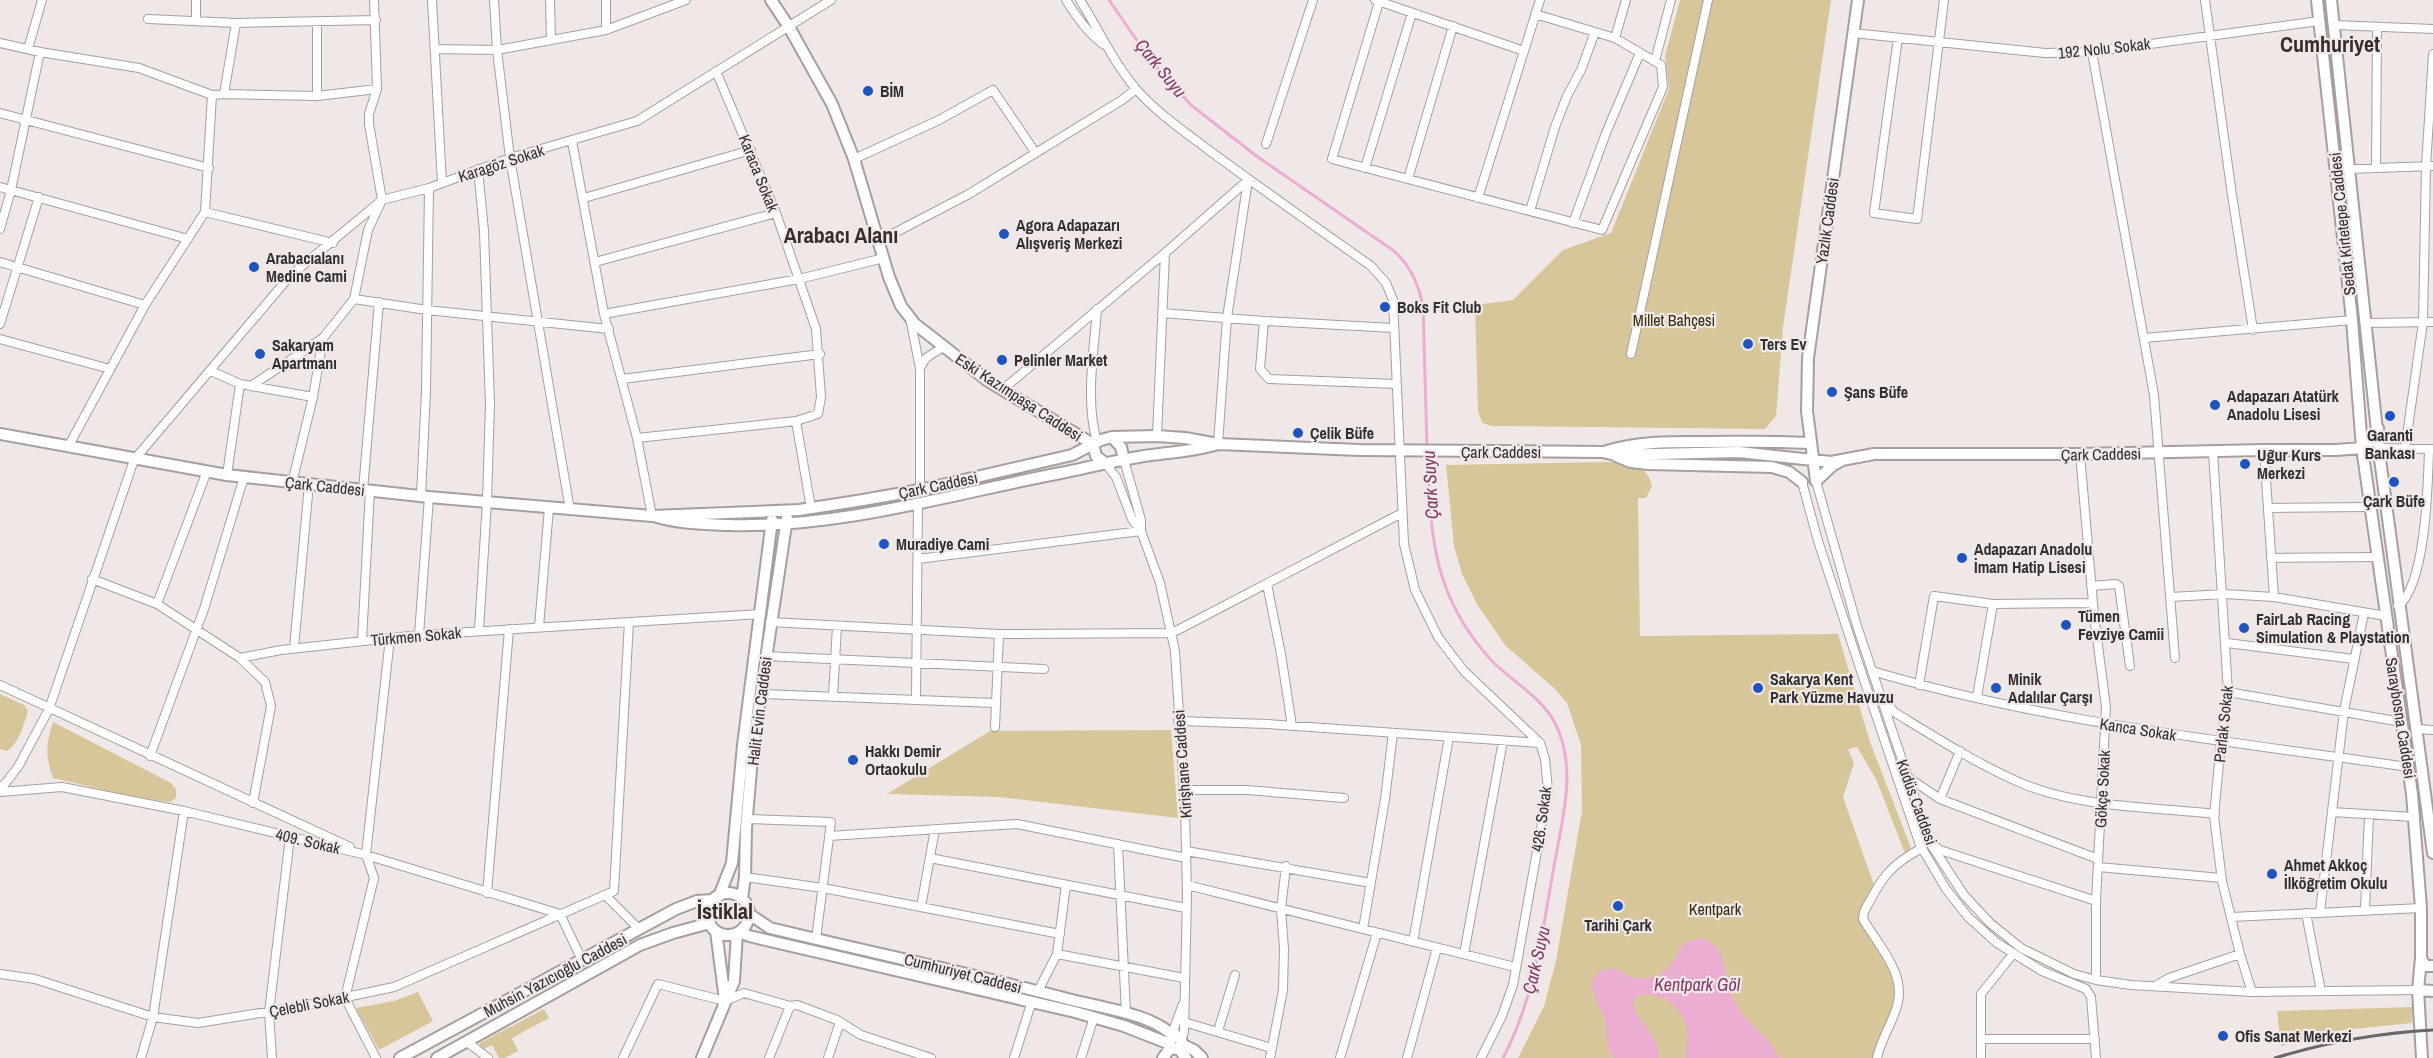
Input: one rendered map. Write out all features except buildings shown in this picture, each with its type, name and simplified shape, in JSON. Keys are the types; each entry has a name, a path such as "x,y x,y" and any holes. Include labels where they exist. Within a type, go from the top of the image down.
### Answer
{"main road":[{"name":"Eski Kazımpaşa Caddesi","path":"771,0 826,92 854,159 901,306 943,347 1002,390 1095,443"},
{"name":"Yazlık Caddesi","path":"1809,442 1806,411 1808,358 1858,0"},
{"name":"Sedat Kirtetepe Caddesi","path":"2317,0 2352,320 2362,448"},
{"name":"Sedat Kirtetepe Caddesi","path":"2331,0 2379,454"},
{"path":"2362,448 2372,440 2378,428"},
{"name":"Çark Caddesi","path":"0,434 227,475 549,508 652,516 811,508 920,490 1072,455 1112,437 1157,436 1218,444 1403,451 1739,452 1808,460 1841,461 1874,454 2080,454 2362,448"},
{"path":"1112,437 1121,447 1124,460"},
{"name":"Çark Caddesi","path":"1609,453 1636,444 1809,442"},
{"path":"1609,453 1631,462 1648,464 1772,467 1789,472 1802,482 1808,460 1809,442"},
{"path":"1095,443 1096,456 1106,464"},
{"name":"Çark Caddesi","path":"652,516 673,522 786,525 918,503 1124,460 1202,449 1218,444"},
{"name":"Saraybosna Caddesi","path":"2362,448 2414,817 2421,908 2421,958 2418,990 2421,1058"},
{"name":"Saraybosna Caddesi","path":"2379,454 2398,606 2417,729 2429,781 2433,853"},
{"path":"1808,460 1816,481 1841,461"},
{"name":"Halit Evin Caddesi","path":"716,898 732,863 744,745 787,510"},
{"name":"Halit Evin Caddesi","path":"742,898 747,819 765,656 773,511"},
{"path":"713,927 726,935 738,932 747,924 749,914 742,898 733,894 716,898 708,911 713,927 725,1000"},
{"name":"Muhsin Yazıcıoğlu Caddesi","path":"400,1058 688,904 716,898"},
{"name":"Cumhuriyet Caddesi","path":"749,914 770,928 1126,1014 1166,1027 1176,1045"},
{"name":"Muhsin Yazıcıoğlu Caddesi","path":"437,1058 640,945 673,933 713,927"},
{"path":"702,1058 734,981 738,932"},
{"name":"Cumhuriyet Caddesi","path":"738,932 1032,1001 1094,1017 1176,1045"},
{"path":"2421,958 2425,966 2433,966"},
{"path":"2418,990 2433,991"},
{"path":"1176,1045 1186,1058"},
{"path":"1176,1045 1194,1050 1202,1058"},
{"name":"Kirişhane Caddesi","path":"1163,1058 1176,1045"}],"street":[{"path":"28,49 42,0"},
{"path":"196,0 196,21"},
{"path":"251,386 323,338 354,299 368,230 382,200 369,124 369,114 377,89 375,0"},
{"path":"432,0 442,183"},
{"path":"494,0 496,50 510,158 570,510"},
{"path":"550,0 551,40"},
{"path":"606,0 606,30"},
{"path":"435,49 496,50 606,30 686,0"},
{"name":"Karagöz Sokak","path":"134,460 290,276 333,243 382,200 429,188 510,158 637,121 831,0"},
{"path":"1066,0 1080,23 1103,44 1137,89 1173,122 1248,180 1371,266 1386,283 1393,300 1396,384 1403,451 1404,544 1415,590 1438,637 1464,671 1540,743"},
{"path":"1080,0 1097,27 1103,44"},
{"path":"1266,144 1314,0"},
{"path":"1478,198 1540,0"},
{"path":"1615,38 1626,0"},
{"path":"1655,61 1671,0"},
{"path":"1631,354 1708,0"},
{"path":"1898,38 1874,213 1917,219 1944,0"},
{"path":"2205,0 2253,330"},
{"path":"1524,51 1382,1 1332,159 1602,230 1663,87 1661,65 1615,38 1535,14"},
{"path":"1365,168 1412,13"},
{"path":"148,19 236,23 376,20"},
{"name":"192 Nolu Sokak","path":"1853,33 2045,53 2092,52 2319,21"},
{"path":"317,22 317,96"},
{"path":"224,94 236,23"},
{"path":"2334,25 2433,29"},
{"path":"1408,179 1453,27"},
{"path":"2376,168 2377,28"},
{"path":"1530,211 1555,127 1567,96 1581,70 1595,32"},
{"path":"0,43 139,68 212,95 317,96 377,89"},
{"path":"0,229 11,190 40,52"},
{"path":"2092,52 2154,395 2175,658"},
{"path":"1572,222 1640,53"},
{"path":"2405,449 2422,325 2433,54"},
{"name":"Karaca Sokak","path":"716,71 776,213 816,329 820,354 821,397 818,414 796,421"},
{"path":"879,241 969,194 1137,89"},
{"path":"854,159 939,120 993,90 1035,152"},
{"path":"68,447 145,305 205,212 212,95"},
{"path":"0,113 209,168"},
{"path":"572,141 604,314 637,438 652,516"},
{"path":"584,198 751,150"},
{"path":"2348,169 2430,166"},
{"path":"478,169 484,231 485,315 490,404 479,631"},
{"path":"1002,390 1248,180"},
{"path":"1218,444 1227,318 1248,180"},
{"path":"0,187 188,239"},
{"path":"419,635 425,496 429,188"},
{"path":"0,324 39,197"},
{"path":"205,212 333,243"},
{"path":"596,261 776,213"},
{"path":"1157,436 1165,253"},
{"path":"604,314 799,279 884,258"},
{"path":"0,262 145,305"},
{"path":"354,299 427,310 609,329"},
{"path":"362,641 367,490 379,302"},
{"path":"1095,443 1092,390 1097,309"},
{"path":"1162,313 1264,321 1394,327"},
{"path":"910,317 920,368 920,490"},
{"path":"2144,338 2352,320"},
{"path":"1264,321 1260,369 1269,379 1396,384"},
{"path":"2366,323 2422,325 2433,322"},
{"path":"292,483 313,397 323,338"},
{"path":"0,339 110,369"},
{"path":"920,368 926,358 943,347"},
{"path":"622,379 820,354"},
{"path":"211,371 240,384 313,397"},
{"path":"227,475 240,384"},
{"path":"637,438 796,421 811,508"},
{"path":"2379,454 2405,449 2431,449 2427,510 2415,579 2407,600 2398,606"},
{"path":"2264,450 2274,597"},
{"name":"Parlak Sokak","path":"2213,452 2224,594 2228,692 2215,814 2222,878 2240,954 2252,992"},
{"name":"Gökçe Sokak","path":"2080,454 2092,603 2106,707 2096,901 2096,980"},
{"path":"0,786 4,785 18,767 48,709 134,460"},
{"name":"Kirişhane Caddesi","path":"1124,460 1141,520 1141,531"},
{"name":"Kirişhane Caddesi","path":"1106,464 1116,477 1132,519 1141,531 1160,583 1175,651 1184,790 1187,885 1184,1032 1176,1045"},
{"path":"157,604 207,471"},
{"path":"150,756 196,630 244,477"},
{"name":"Kudüs Caddesi","path":"1816,481 1857,626 1930,843 1964,895 1990,923 2021,948 2066,970 2096,980 2131,986 2252,992 2418,990"},
{"name":"Kudüs Caddesi","path":"1802,482 1851,641 1908,814 1922,848 1946,888 1968,916 2013,954 2042,971 2086,989 2091,997 2095,1039"},
{"path":"294,648 309,484"},
{"path":"916,699 918,503"},
{"path":"2268,508 2370,507"},
{"path":"539,627 549,508"},
{"path":"1172,633 1402,513"},
{"path":"918,559 1141,531"},
{"path":"2271,558 2377,557"},
{"path":"92,579 157,604 240,658 265,682 271,706 253,803"},
{"path":"1267,584 1292,726"},
{"path":"2091,586 2116,584 2119,586 2130,666"},
{"path":"2171,597 2224,594 2274,597 2386,616"},
{"path":"1919,685 1934,596 1993,604 2092,603"},
{"path":"1977,698 1993,604"},
{"path":"2320,912 2344,711 2364,613"},
{"name":"Türkmen Sokak","path":"240,658 294,648 419,635 768,616 837,626 999,634 1172,633"},
{"path":"629,622 614,891 605,895 639,929"},
{"path":"833,696 837,626"},
{"path":"487,893 509,629"},
{"path":"994,727 999,634"},
{"path":"375,1058 345,998 374,878 366,855 390,638"},
{"path":"2227,643 2354,659"},
{"path":"765,656 1044,669"},
{"name":"Kanca Sokak","path":"1872,671 1919,685 2106,724 2408,767"},
{"path":"0,685 366,855"},
{"path":"2228,692 2402,722"},
{"path":"1880,693 1894,712 1960,751 2022,783 2101,802 2215,814"},
{"path":"760,694 995,704"},
{"path":"1178,721 1292,726 1540,743"},
{"path":"2417,729 2433,729"},
{"path":"1363,929 1385,799 1393,733"},
{"path":"1413,942 1449,737"},
{"path":"1464,954 1503,741"},
{"name":"426. Sokak","path":"1480,1058 1502,1016 1513,985 1548,790 1545,759 1540,743"},
{"path":"1940,799 1960,751"},
{"path":"1906,776 1940,799 2098,863 2222,878"},
{"name":"409. Sokak","path":"0,792 62,787 184,811 366,855 560,914"},
{"path":"1184,790 1247,790 1344,798"},
{"path":"141,1058 153,1017 184,811"},
{"path":"2332,812 2414,817"},
{"path":"2365,910 2369,815"},
{"path":"747,819 831,822 816,939"},
{"path":"829,836 1017,824 1118,844 1286,866 1371,883"},
{"path":"921,907 935,829"},
{"path":"272,1058 269,1012 290,837"},
{"path":"1930,843 1940,850 2096,901"},
{"path":"1118,844 1126,1014"},
{"path":"1877,1058 1880,1044 1897,1007 1900,991 1896,972 1863,919 1864,912 1885,874 1902,859 1922,848"},
{"path":"930,858 1186,908"},
{"path":"1270,1058 1283,990 1284,949 1281,909 1286,866"},
{"path":"745,877 823,888 1060,934"},
{"path":"1038,991 1057,954 1066,885"},
{"path":"1187,885 1515,967"},
{"name":"Çelebli Sokak","path":"0,974 35,979 153,1017 198,1023 269,1012 394,987 605,895"},
{"path":"2231,917 2421,908"},
{"path":"2306,913 2321,992"},
{"path":"560,914 582,960"},
{"path":"1340,1058 1377,933"},
{"path":"1407,1058 1437,948"},
{"path":"1057,954 1184,978"},
{"path":"1981,1058 1981,994 2013,954"},
{"path":"2155,986 2169,978 2240,954"},
{"path":"1218,1030 1235,975"},
{"path":"623,1058 658,984 725,1000 744,993 790,1006 796,1005 840,1022 861,1035 931,1058"},
{"path":"1014,1058 1032,1001"},
{"name":"Kirişhane Caddesi","path":"1176,1045 1174,1028 1183,1003"},
{"path":"769,1058 790,1006"},
{"path":"1081,1058 1094,1017"},
{"path":"828,1058 840,1022"},
{"path":"1184,1022 1218,1030 1271,1048"},
{"path":"1981,1039 2095,1039 2096,1058"},
{"path":"467,1042 488,1058"}],"green space":[{"name":"Millet Bahçesi","path":"1680,0 1831,0 1783,327 1776,416 1765,429 1492,426 1482,423 1478,410 1475,305 1513,300 1563,250 1611,233 1669,89 1665,56"},
{"name":"Kentpark","path":"1611,462 1637,466 1646,473 1652,486 1646,498 1638,498 1640,636 1838,634 1870,742 1911,848 1905,853 1876,779 1857,747 1848,749 1854,763 1843,797 1874,885 1863,919 1896,972 1900,991 1877,1058 1518,1058 1544,1006 1556,961 1582,811 1581,745 1567,703 1554,688 1505,645 1477,604 1462,574 1454,546 1446,465"},
{"path":"0,694 24,705 28,711 18,738 7,751 0,749"},
{"path":"53,722 171,783 176,789 176,798 170,802 134,797 53,778 47,750"},
{"path":"1171,730 1178,818 999,797 887,794 990,731"},
{"path":"418,992 433,1021 379,1050 356,1008 394,1001"},
{"path":"2413,1007 2412,1023 2344,1030 2281,1046 2277,1011"},
{"path":"544,1009 549,1018 512,1038 518,1051 505,1058 499,1058 492,1045 482,1050 479,1047 480,1043"}],"water":[{"name":"Kentpark Göl","path":"1700,938 1716,947 1724,963 1731,992 1739,1009 1775,1050 1779,1058 1685,1058 1687,1032 1683,1017 1666,1000 1644,994 1636,996 1633,1003 1639,1017 1656,1042 1658,1058 1615,1058 1609,1050 1605,1020 1592,988 1595,976 1601,971 1610,969 1619,970 1634,978 1656,976 1667,969 1684,943"}],"waterway":[{"name":"Çark Suyu","path":"1109,0 1151,61 1191,105 1255,155 1394,251 1410,270 1417,284 1423,307 1427,447"},
{"name":"Çark Suyu","path":"1427,453 1433,538 1446,588 1471,636 1499,668 1534,697 1549,713 1562,740 1566,758 1564,812 1536,964 1523,1012 1503,1058"}],"railway":[{"path":"2275,1058 2353,1039 2433,1030"}],"place":[{"name":"BİM","path":"868,91"},
{"name":"Agora Adapazarı Alışveriş Merkezi","path":"1004,234"},
{"name":"Arabacıalanı Medine Cami","path":"254,267"},
{"name":"Boks Fit Club","path":"1385,307"},
{"name":"Ters Ev","path":"1748,344"},
{"name":"Sakaryam Apartmanı","path":"260,354"},
{"name":"Pelinler Market","path":"1002,360"},
{"name":"Şans Büfe","path":"1832,392"},
{"name":"Adapazarı Atatürk Anadolu Lisesi","path":"2215,405"},
{"name":"Garanti Bankası","path":"2390,416"},
{"name":"Çelik Büfe","path":"1298,433"},
{"name":"Uğur Kurs Merkezi","path":"2245,464"},
{"name":"Çark Büfe","path":"2394,482"},
{"name":"Muradiye Cami","path":"884,544"},
{"name":"Adapazarı Anadolu İmam Hatip Lisesi","path":"1962,558"},
{"name":"Tümen Fevziye Camii","path":"2066,625"},
{"name":"FairLab Racing Simulation & Playstation","path":"2244,628"},
{"name":"Sakarya Kent Park Yüzme Havuzu","path":"1758,688"},
{"name":"Minik Adalılar Çarşı","path":"1996,688"},
{"name":"Hakkı Demir Ortaokulu","path":"853,760"},
{"name":"Ahmet Akkoç İlköğretim Okulu","path":"2272,874"},
{"name":"Tarihi Çark","path":"1618,906"},
{"name":"Ofis Sanat Merkezi","path":"2223,1036"}],"district":[{"name":"Cumhuriyet","path":"2330,44"},
{"name":"Arabacı Alanı","path":"841,235"},
{"name":"İstiklal","path":"725,911"}]}
